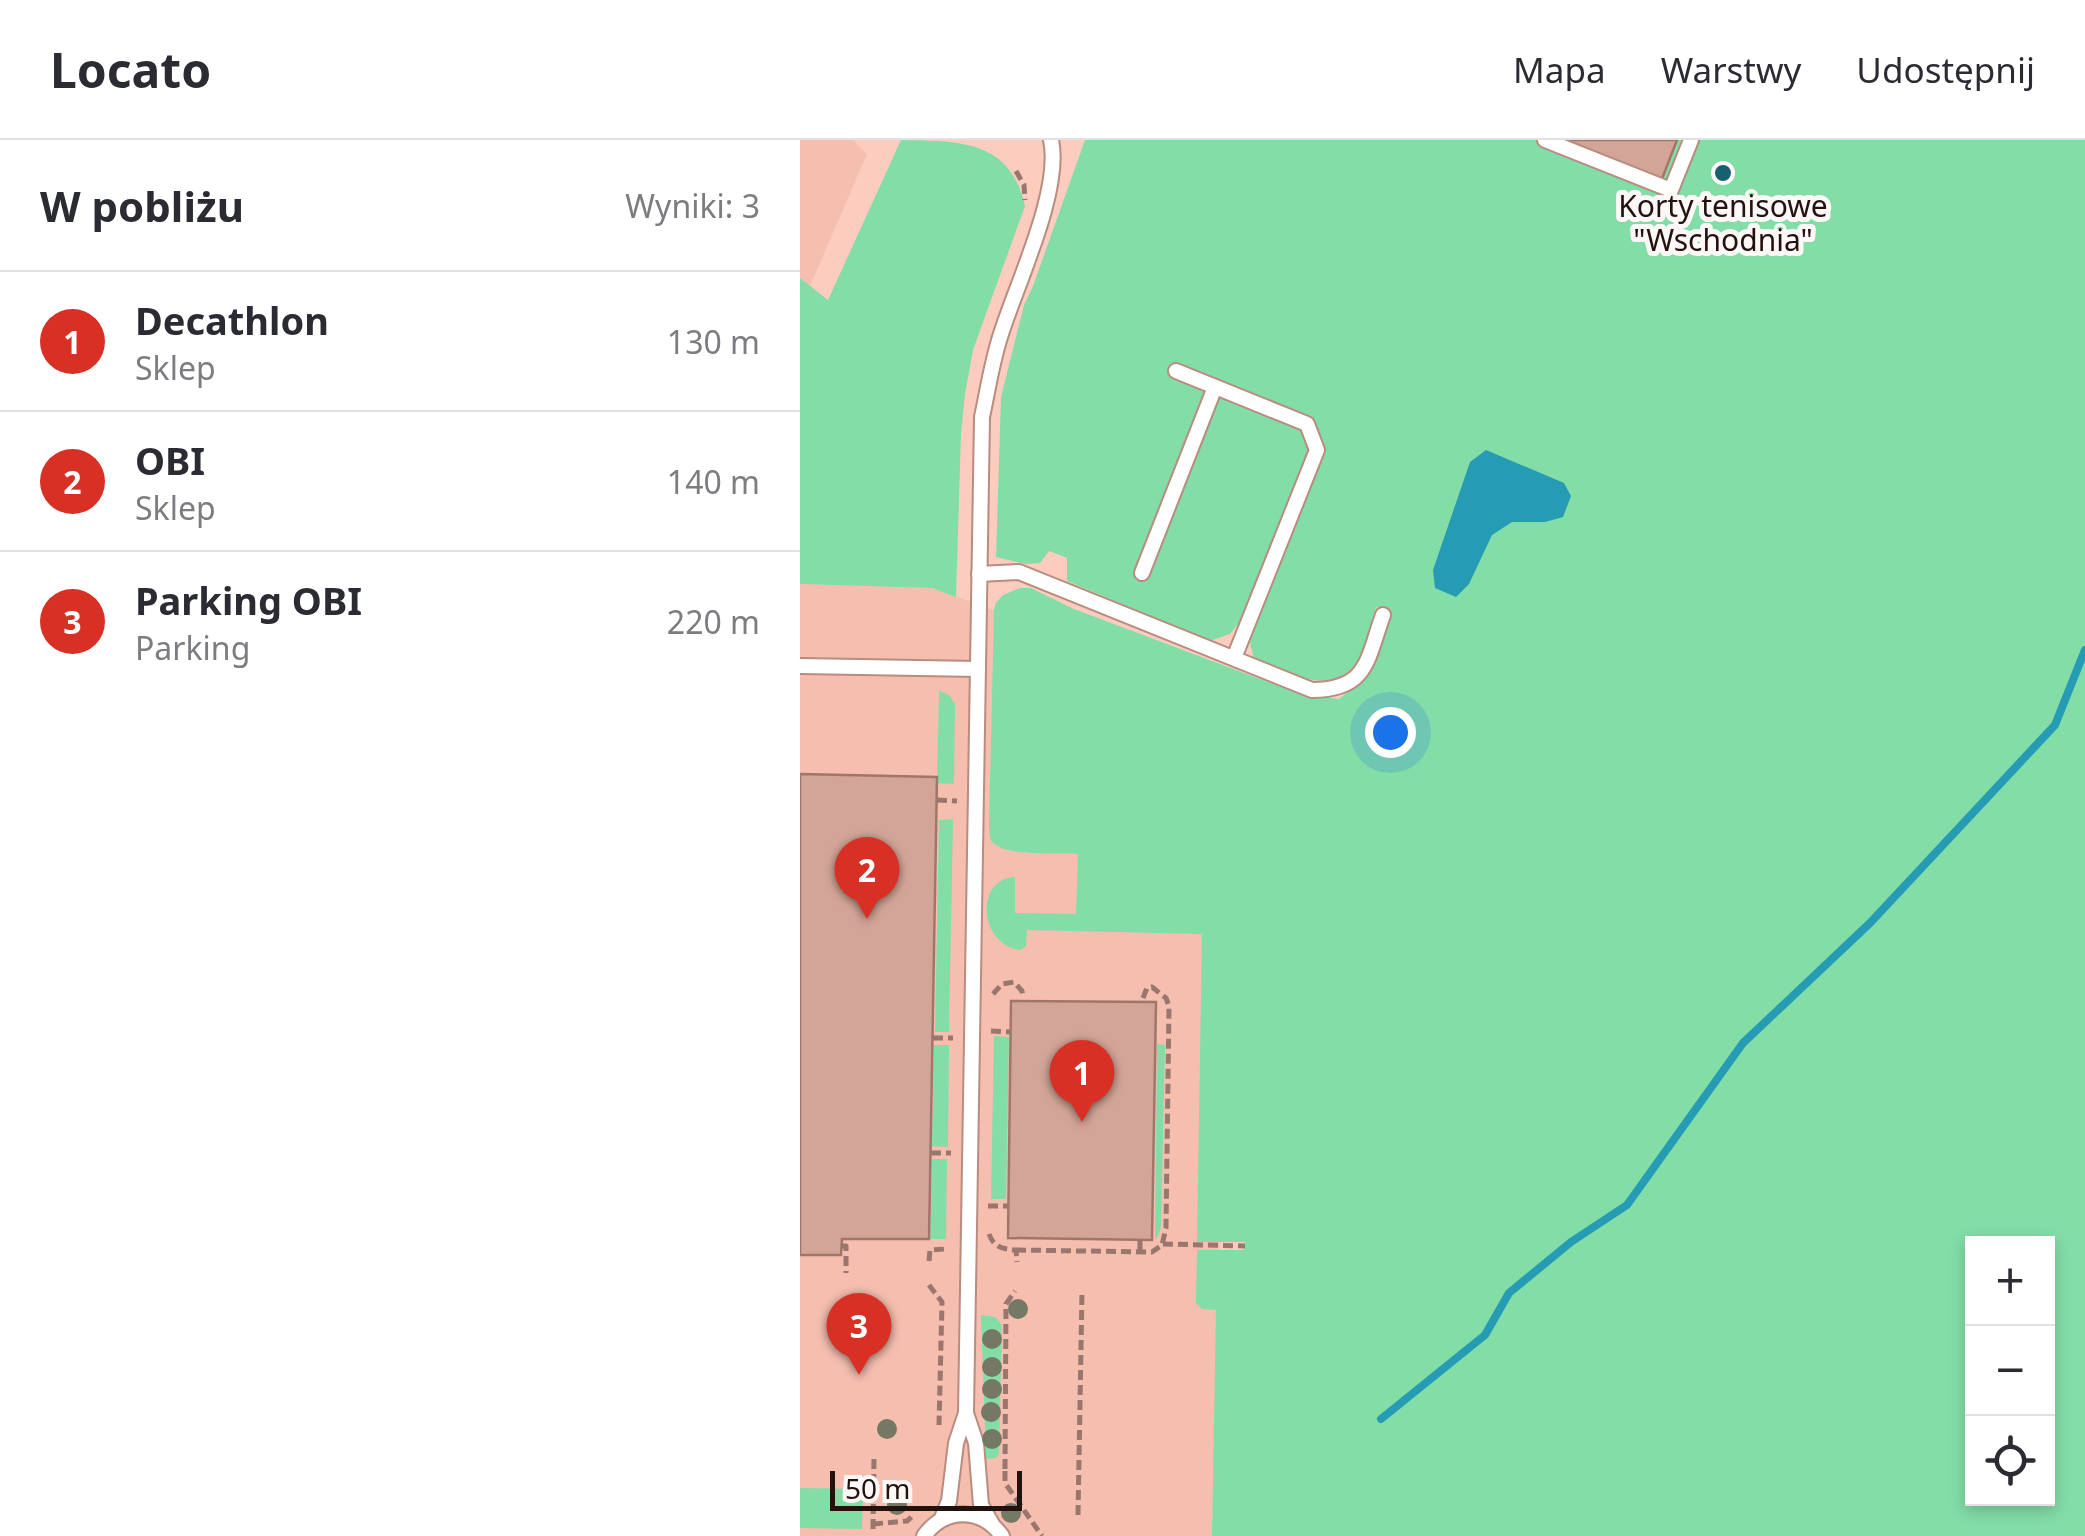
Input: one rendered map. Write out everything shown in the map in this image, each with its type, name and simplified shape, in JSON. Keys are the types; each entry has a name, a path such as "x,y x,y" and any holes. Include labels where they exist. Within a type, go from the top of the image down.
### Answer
{"lane":[{"path":"942,1518 949,1501 956,1443 966,1412 982,417 1000,338 1048,198 1054,154 1051,140"},
{"path":"1546,140 1670,190 1691,140"},
{"path":"1176,371 1307,424 1318,450 1234,658"},
{"path":"1142,573 1215,387"},
{"path":"980,574 1020,572 1312,690 1332,690 1350,684 1363,669 1383,615"},
{"path":"800,666 978,669"},
{"path":"966,1412 976,1444 981,1504 997,1530"},
{"path":"921,1535 942,1518 964,1513 979,1516 997,1530"}],"path":[{"path":"937,800 957,800"},
{"path":"991,998 998,986 1018,982 1023,998"},
{"path":"987,1229 994,1244 1004,1249 1140,1252 1157,1250 1162,1244 1166,1228 1169,1006 1166,998 1152,987 1147,988 1142,998"},
{"path":"991,1031 1011,1032"},
{"path":"933,1038 953,1038"},
{"path":"1155,1038 1168,1038"},
{"path":"930,1153 952,1154"},
{"path":"988,1217 988,1206 1008,1206"},
{"path":"1140,1240 1140,1252"},
{"path":"1162,1244 1245,1246"},
{"path":"842,1246 846,1246 846,1273"},
{"path":"1016,1250 1017,1262"},
{"path":"1083,1251 1083,1263"},
{"path":"929,1285 942,1302 939,1436"},
{"path":"1015,1291 1006,1304 1006,1483 1042,1536"},
{"path":"1078,1515 1082,1292"},
{"path":"874,1459 873,1527 906,1521 916,1514"}],"shaded area":[{"path":"800,140 853,140 867,154 810,286 800,278"},
{"path":"800,584 932,588 994,610 989,833 1008,851 1078,854 1077,914 1228,917 1212,1536 800,1536"}],"green space":[{"path":"901,140 963,144 995,156 1018,184 1025,206 973,350 965,394 956,597 932,588 800,584 800,278 828,300"},
{"path":"1085,140 2085,140 2085,1536 1212,1536 1216,1310 1202,1309 1196,1303 1197,1250 1244,1250 1245,1242 1197,1242 1202,934 1027,930 1026,946 1020,950 996,936 989,925 988,899 1002,880 1015,877 1015,913 1076,914 1078,854 1018,852 997,846 991,840 994,610 1003,595 1031,588 1074,609 1297,693 1339,699 1367,676 1391,615 1376,607 1361,656 1348,672 1336,678 1308,680 1254,659 1250,643 1255,623 1243,618 1230,634 1210,641 1067,581 1067,558 1049,551 1040,563 1025,564 996,557 1001,397 1024,305"},
{"path":"939,691 949,695 955,704 954,784 937,783"},
{"path":"953,819 949,1032 935,1032 939,820"},
{"path":"994,1036 1009,1037 1006,1199 991,1199"},
{"path":"1157,1044 1165,1045 1161,1227 1155,1239"},
{"path":"934,1045 949,1045 948,1147 932,1146"},
{"path":"932,1159 947,1159 946,1239 930,1239"},
{"path":"981,1315 995,1317 1002,1325 999,1453 996,1458 986,1459"},
{"path":"800,1488 863,1489 862,1529 800,1528"}],"water":[{"path":"1486,450 1564,483 1571,496 1563,517 1545,522 1512,522 1492,535 1469,584 1456,597 1435,588 1433,570 1470,462"}],"building":[{"path":"1562,140 1677,140 1662,179"},
{"path":"800,774 937,777 929,1239 842,1239 841,1255 800,1255"},
{"path":"1011,1001 1156,1002 1152,1240 1008,1238"}],"waterway":[{"path":"1381,1419 1485,1335 1509,1293 1571,1242 1627,1205 1743,1043 1870,923 2055,725 2085,650"}],"place":[{"name":"Korty tenisowe \"Wschodnia\"","path":"1723,173"},
{"name":"OBI","path":"867,919"},
{"name":"Decathlon","path":"1082,1122"},
{"name":"Parking OBI","path":"859,1375"}]}
